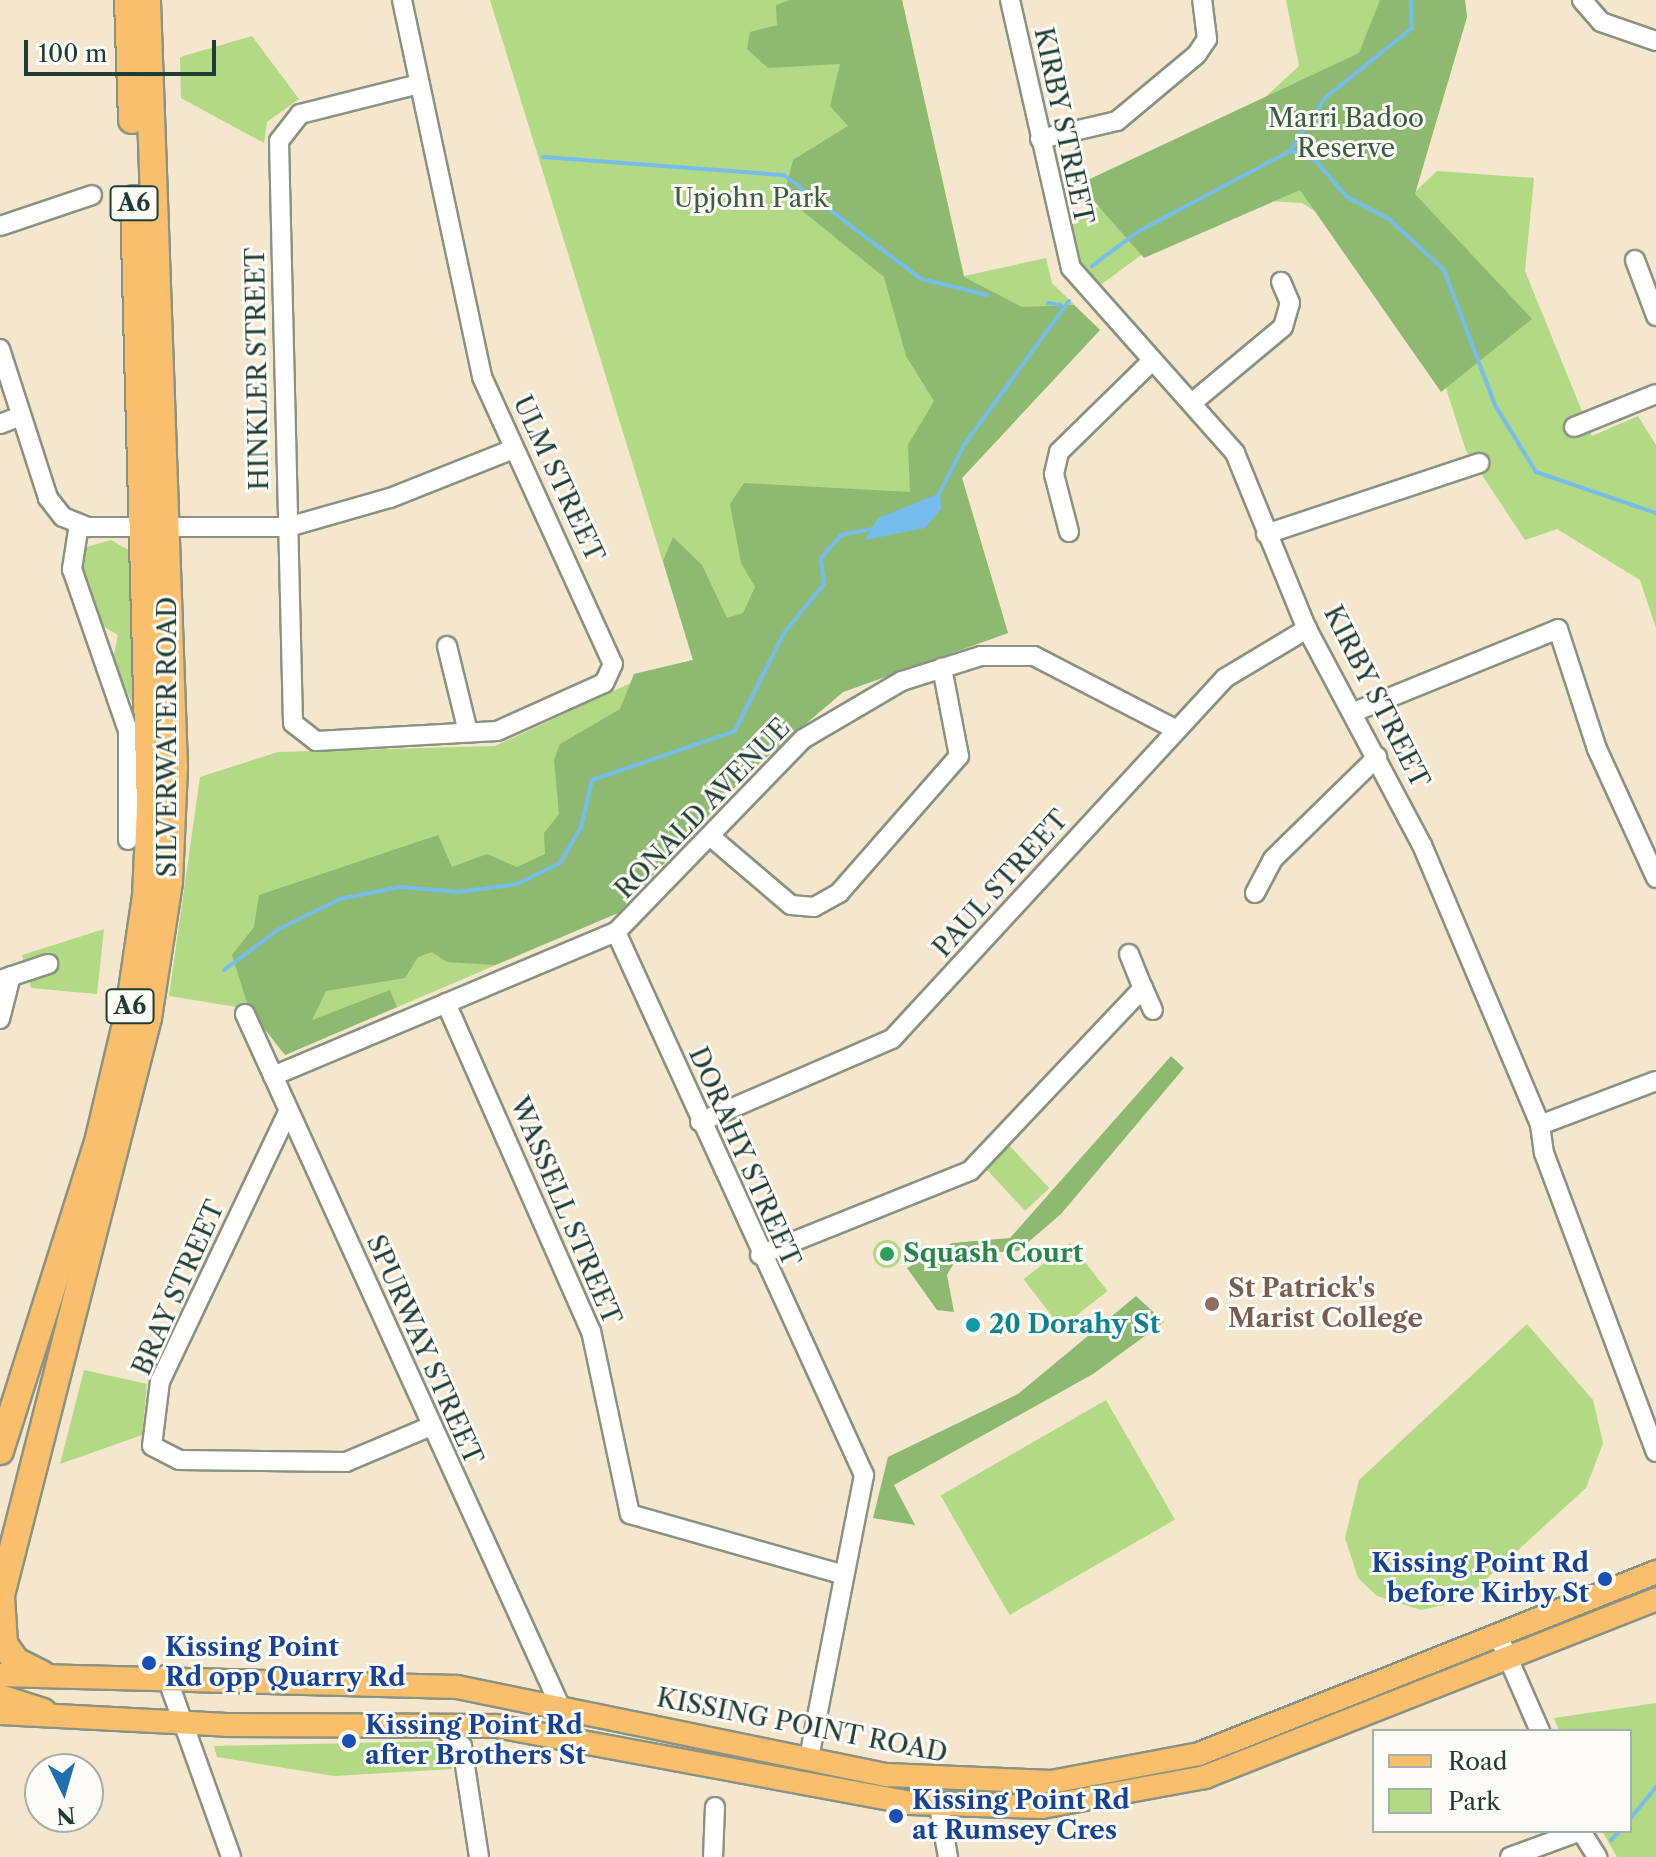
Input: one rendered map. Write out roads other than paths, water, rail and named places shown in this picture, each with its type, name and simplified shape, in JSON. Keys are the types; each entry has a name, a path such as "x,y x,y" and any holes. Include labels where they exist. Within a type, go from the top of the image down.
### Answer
{"highway":[{"name":"SILVERWATER ROAD","path":"42,1674 16,1661 4,1644 0,1598 137,1065 164,928 174,767 155,532 128,0"},
{"name":"SILVERWATER ROAD","path":"0,1451 99,1138 132,995 150,807 155,532 147,0"},
{"name":"SILVERWATER ROAD","path":"0,1428 17,1394"},
{"path":"0,1698 43,1712"}],"main road":[{"name":"KISSING POINT ROAD","path":"0,1675 166,1675 457,1687 809,1759 979,1784 1136,1770 1245,1737 1656,1572"},
{"name":"KISSING POINT ROAD","path":"0,1713 43,1712 182,1723 437,1723 546,1731 939,1806 1042,1807 1173,1786 1508,1659 1656,1599"}],"street":[{"name":"ULM STREET","path":"316,741 497,731 604,683 613,664 482,377 402,0"},
{"name":"KIRBY STREET","path":"1010,0 1071,268 1151,362 1229,442 1307,629 1354,712 1422,845 1540,1125 1544,1153 1656,1452"},
{"path":"1040,139 1117,121 1197,54 1207,39 1202,0"},
{"path":"1582,0 1601,22 1656,41"},
{"name":"HINKLER STREET","path":"316,741 293,723 279,141 300,114 419,84"},
{"path":"0,226 92,195"},
{"path":"1635,260 1656,316"},
{"path":"1193,402 1283,327 1290,303 1281,282"},
{"path":"0,349 48,498 79,524 155,532 288,527 390,498 514,449"},
{"path":"1069,532 1054,474 1059,452 1151,362"},
{"path":"1574,427 1656,394"},
{"path":"0,424 21,416"},
{"path":"1266,534 1480,463"},
{"path":"79,524 72,569 128,731 128,840"},
{"name":"PAUL STREET","path":"700,1122 892,1039 1238,667 1307,629"},
{"path":"1354,712 1558,629 1597,749 1656,878"},
{"path":"447,646 468,732"},
{"name":"RONALD AVENUE","path":"616,932 803,739 861,700 942,668 999,653 1034,656 1177,730"},
{"path":"711,837 791,905 814,907 839,893 959,756 942,668"},
{"path":"1255,893 1273,859 1377,757"},
{"path":"273,1076 616,932"},
{"name":"DORAHY STREET","path":"616,932 760,1255 864,1475 841,1574 809,1759"},
{"path":"1129,954 1153,1010"},
{"path":"0,1019 6,978 48,964"},
{"path":"760,1255 970,1171 1143,988"},
{"name":"WASSELL STREET","path":"446,1003 591,1331 630,1514 841,1574"},
{"name":"SPURWAY STREET","path":"245,1014 429,1427 560,1706"},
{"path":"1540,1125 1656,1081"},
{"name":"BRAY STREET","path":"288,1112 160,1381 152,1446 179,1460 346,1462 429,1427"},
{"path":"1498,1635 1539,1729"},
{"path":"166,1675 231,1857"},
{"path":"437,1723 454,1733 466,1764 479,1857"},
{"path":"939,1806 948,1857"},
{"path":"713,1857 715,1807"},
{"path":"1510,1857 1576,1833"},
{"path":"1582,1833 1597,1857"}],"water":[{"path":"940,493 941,509 925,528 865,540 878,518"}],"waterway":[{"path":"1411,0 1412,28 1325,98 1290,151 1315,160 1347,197 1389,219 1444,270 1495,405 1536,472 1656,513"},
{"path":"1092,266 1139,231 1290,151"},
{"path":"543,157 784,175 921,279 987,295"},
{"path":"938,496 964,445 1069,301"},
{"path":"1048,303 1061,305"},
{"path":"224,970 279,929 340,899 400,887 459,892 517,884 560,863 581,827 592,780 735,731 784,633 824,584 821,558 841,535 872,529"},
{"path":"1632,1817 1656,1787"},
{"path":"1611,1840 1618,1833"}],"place":[{"name":"Squash Court","path":"887,1254"},
{"name":"St Patrick's Marist College","path":"1212,1304"},
{"name":"20 Dorahy St","path":"973,1325"},
{"name":"Kissing Point Rd before Kirby St","path":"1605,1579"},
{"name":"Kissing Point Rd opp Quarry Rd","path":"149,1663"},
{"name":"Kissing Point Rd after Brothers St","path":"349,1741"},
{"name":"Kissing Point Rd at Rumsey Cres","path":"896,1816"}],"park label":[{"name":"Marri Badoo Reserve","path":"1346,134"},
{"name":"Upjohn Park","path":"751,199"}]}
